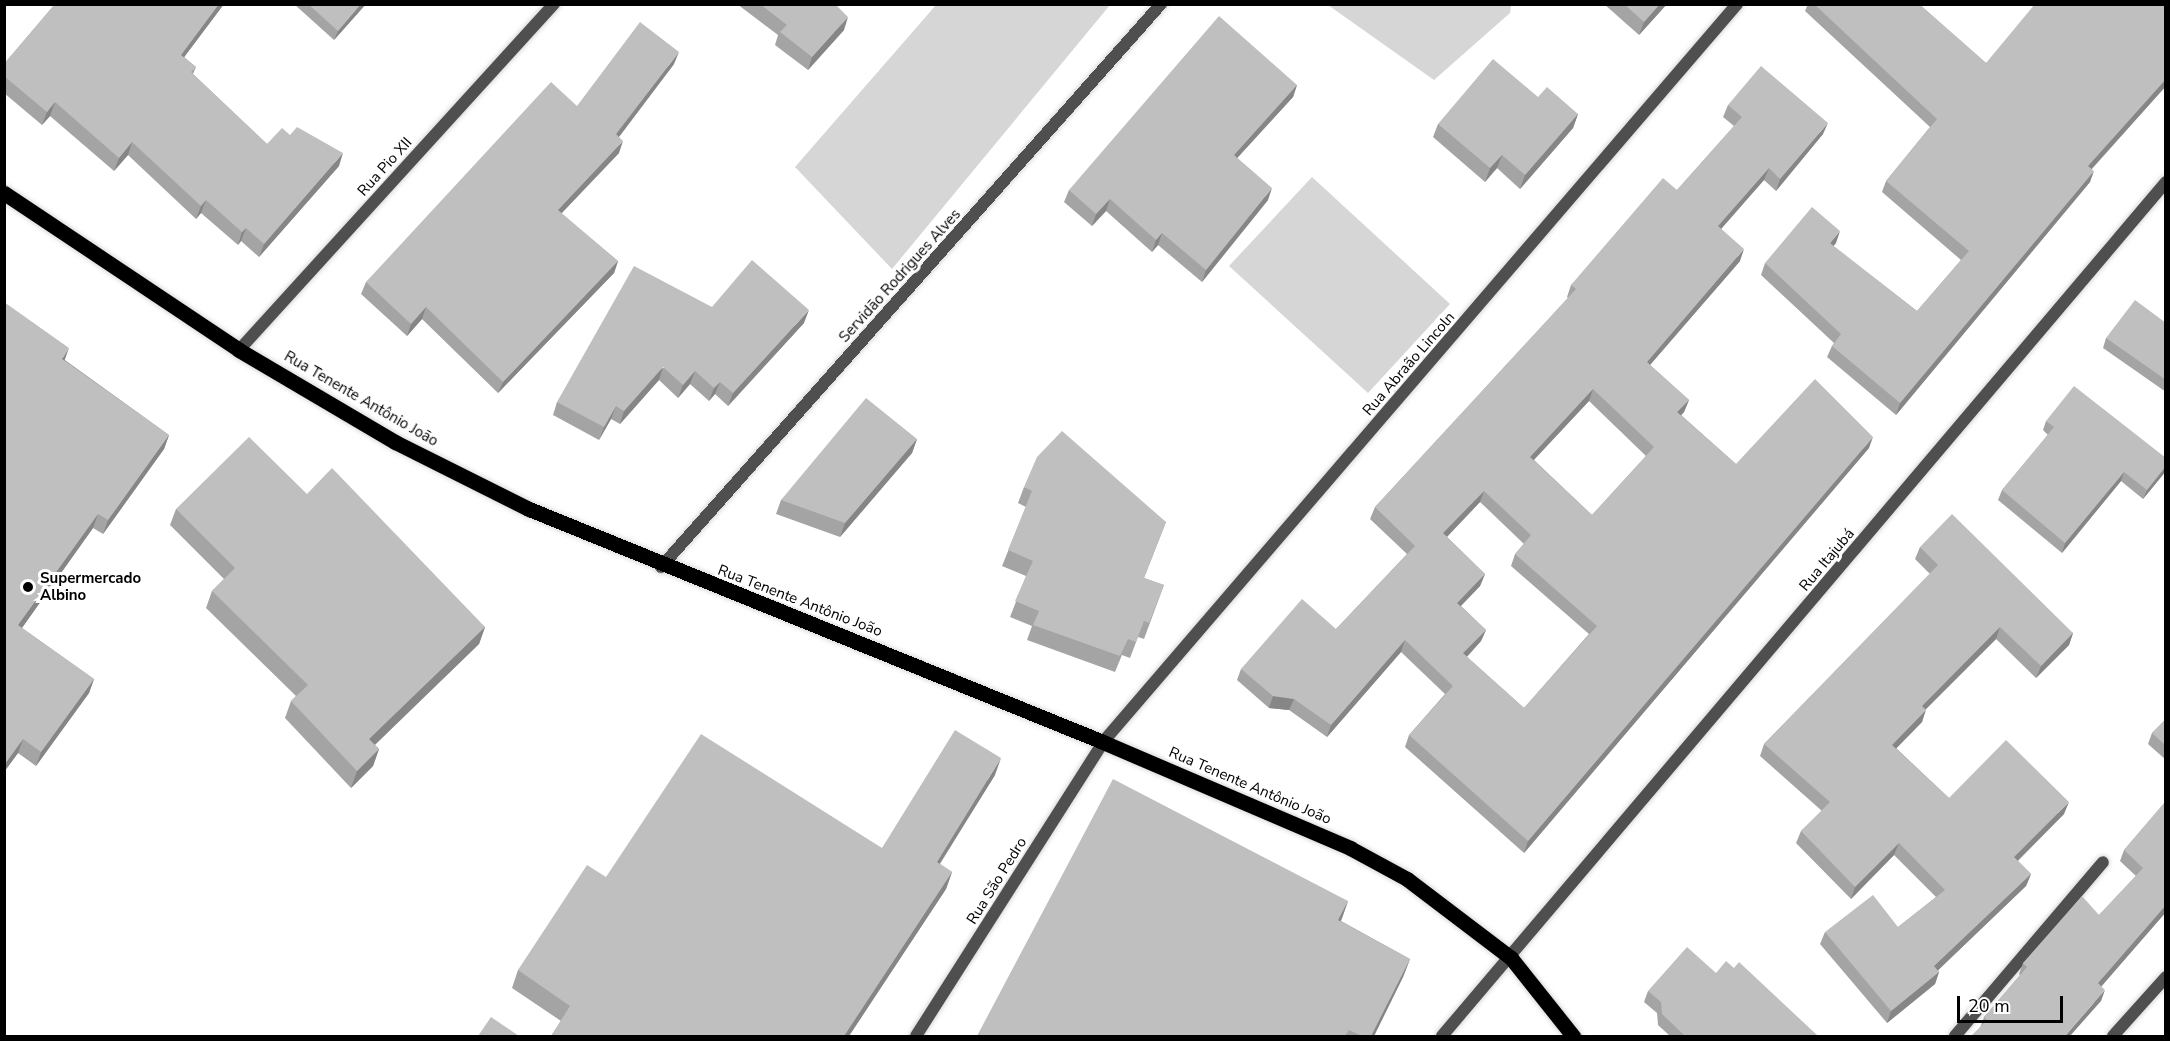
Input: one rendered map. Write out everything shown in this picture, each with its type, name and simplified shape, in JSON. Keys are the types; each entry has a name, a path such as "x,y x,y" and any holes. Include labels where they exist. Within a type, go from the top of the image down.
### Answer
{"main road":[{"name":"Rua Tenente Antônio João","path":"5,195 239,350 395,442 661,567 1103,742 1378,863 1471,922 1511,957 1573,1036"}],"street":[{"name":"Rua Pio XII","path":"239,350 554,4"},
{"name":"Servidão Rodrigues Alves","path":"661,567 1161,4"},
{"name":"Rua Abraão Lincoln","path":"1103,742 1737,4"},
{"name":"Rua Itajubá","path":"1442,1036 2166,182"},
{"name":"Rua São Pedro","path":"916,1036 1103,742"},
{"path":"1955,1036 2103,862"},
{"path":"2113,1036 2166,977"}],"shaded area":[{"path":"1511,4 1510,13 1434,80 1328,5"},
{"path":"936,5 1110,5 892,269 795,167"},
{"path":"1312,177 1450,304 1368,393 1229,266"}],"building":[{"path":"55,4 219,4 181,55 196,67 191,72 267,144 282,128 290,135 297,127 343,153 264,244 246,228 242,232 206,200 201,206 132,142 119,158 55,102 47,112 4,76 4,64"},
{"path":"308,4 361,4 338,31"},
{"path":"760,4 835,4 848,17 812,57 780,32 787,25"},
{"path":"1624,4 1660,4 1644,22"},
{"path":"1814,4 1919,4 1986,63 2035,4 2166,4 2166,79 2088,166 2094,171 1900,403 1832,346 1841,334 1765,263 1812,207 1840,231 1830,243 1917,311 1969,251 1886,181 1937,119"},
{"path":"1219,16 1297,85 1234,155 1272,188 1206,270 1162,233 1156,240 1110,199 1096,214 1069,190"},
{"path":"640,22 679,52 616,134 623,141 558,210 618,261 503,382 426,307 411,324 366,282 551,82 577,106"},
{"path":"1493,59 1538,97 1547,87 1578,114 1525,175 1502,155 1490,168 1438,124"},
{"path":"1761,66 1828,123 1780,179 1769,168 1718,226 1744,249 1647,362 1689,400 1677,412 1736,464 1815,379 1873,437 1528,841 1409,735 1453,686 1405,640 1331,725 1294,699 1273,696 1241,669 1302,599 1336,629 1415,546 1375,507 1576,289 1571,285 1663,178 1677,190 1742,117 1728,105","holes":["1593,389 1654,447 1592,515 1530,457","1484,491 1531,535 1515,554 1597,626 1524,708 1463,653 1486,630 1457,603 1485,574 1443,533"]},
{"path":"752,260 809,310 733,393 720,382 714,388 695,371 683,385 663,367 624,411 616,406 604,427 557,402 634,266 712,307"},
{"path":"2135,300 2166,323 2166,380 2106,338"},
{"name":"Supermercado Albino","path":"4,302 69,348 62,359 169,435 108,520 98,514 18,625 94,679 41,752 23,739 5,764"},
{"path":"2074,386 2166,458 2166,466 2147,490 2124,472 2065,543 2002,490 2054,427 2046,421"},
{"path":"866,398 917,439 845,523 781,500"},
{"path":"1062,431 1166,522 1144,578 1164,585 1149,623 1144,621 1136,642 1128,639 1120,656 1033,625 1039,611 1015,601 1033,561 1008,550 1032,491 1024,487 1037,457"},
{"path":"249,437 307,494 332,468 485,627 369,739 379,749 357,771 291,701 308,685 212,591 235,568 176,509"},
{"path":"1952,514 2073,633 2041,666 2000,627 1922,706 1926,710 1892,745 1949,798 2006,740 2069,802 2014,857 2031,874 1934,966 1939,972 1891,1011 1825,932 1873,895 1898,927 1945,890 1899,843 1855,887 1801,831 1830,802 1764,744 1938,565 1920,547"},
{"path":"2166,719 2166,746 2152,733"},
{"path":"955,730 1001,758 937,862 952,872 844,1036 551,1036 570,1006 518,970 587,865 606,877 701,734 882,848"},
{"path":"1113,779 1348,901 1338,920 1410,959 1371,1036 1362,1036 1349,1030 1345,1036 977,1036"},
{"path":"2166,801 2166,905 2098,983 2105,990 2065,1036 1971,1036 1987,1020 1984,1017 2027,967 2023,963 2082,896 2099,915 2143,868 2124,850"},
{"path":"1687,947 1716,973 1726,961 1734,968 1739,962 1818,1036 1685,1036 1662,1014 1661,1002 1648,991"},
{"path":"491,1017 519,1036 478,1036"}],"place":[{"name":"Supermercado Albino","path":"28,587"}]}
